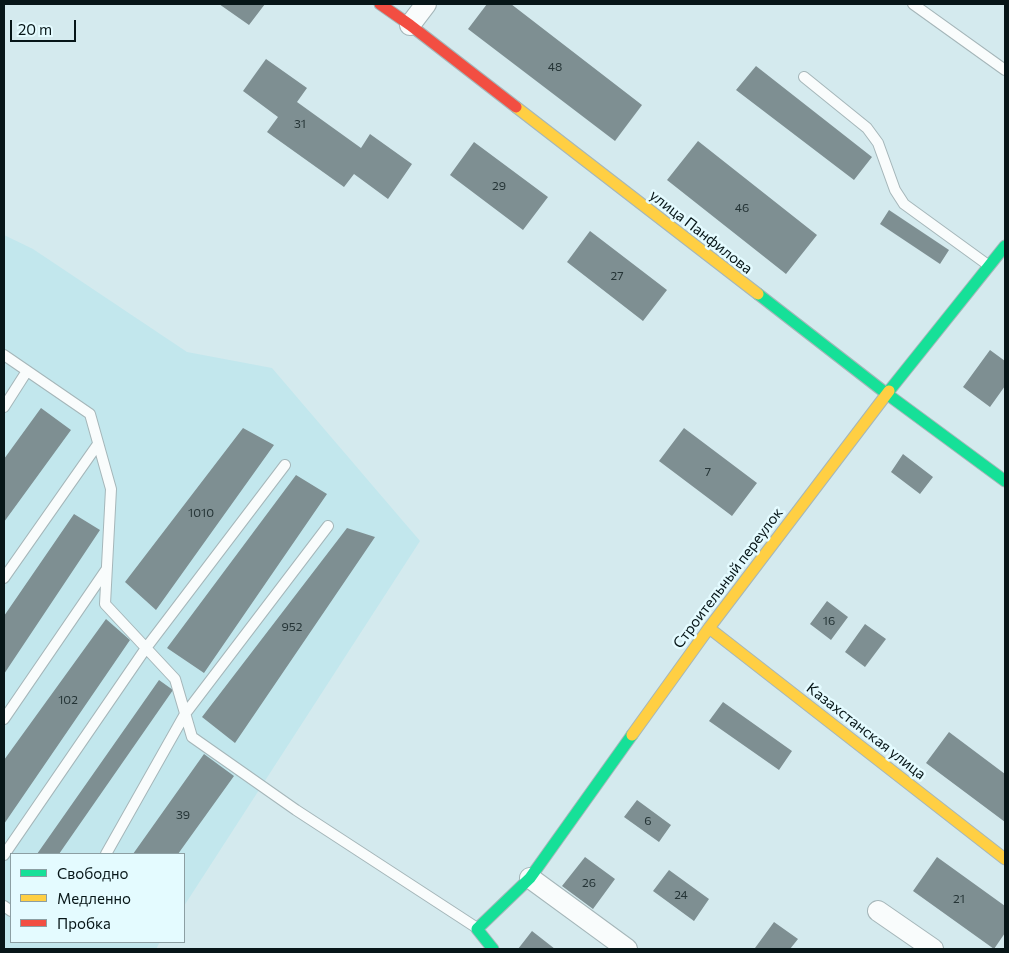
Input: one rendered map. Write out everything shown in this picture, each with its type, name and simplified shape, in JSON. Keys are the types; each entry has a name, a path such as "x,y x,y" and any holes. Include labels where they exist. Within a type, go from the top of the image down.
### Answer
{"street":[{"name":"улица Панфилова","path":"380,4 410,25 887,394 1005,482"},
{"path":"410,25 426,4"},
{"name":"Строительный переулок","path":"477,929 530,878 709,628 887,394 1005,246"},
{"name":"Казахстанская улица","path":"709,628 1005,859"},
{"path":"530,878 627,949"},
{"path":"878,911 933,949"},
{"path":"477,929 493,949"}],"lane":[{"path":"913,4 1005,70"},
{"path":"804,78 867,128 878,143 895,190 904,204 989,265"},
{"path":"4,355 90,414 111,489 105,604 175,679 192,737 296,810 477,929"},
{"path":"4,407 27,371"},
{"path":"4,578 98,444"},
{"path":"4,855 146,648 285,465"},
{"path":"107,853 186,714 328,526"},
{"path":"4,719 107,569"}],"shaded area":[{"path":"4,235 33,249 187,352 272,368 420,541 185,904 185,853 10,853 10,943 159,943 156,949 4,949"}],"building":[{"path":"219,4 265,4 249,25"},
{"path":"487,4 511,4 642,105 615,141 468,29"},
{"path":"266,59 307,88 297,102 361,148 370,134 412,164 388,199 354,174 344,187 267,132 278,117 243,91"},
{"path":"756,66 872,157 854,180 736,90"},
{"path":"698,141 817,235 786,274 667,180"},
{"path":"474,142 548,197 523,230 450,175"},
{"path":"889,210 949,250 940,264 880,224"},
{"path":"590,231 667,290 643,321 567,262"},
{"path":"990,350 1005,361 1005,386 990,407 963,387"},
{"path":"41,408 71,430 4,522 4,459"},
{"path":"243,428 274,445 156,610 125,582"},
{"path":"684,428 757,483 732,516 659,461"},
{"path":"903,454 933,477 920,494 891,472"},
{"path":"296,475 327,494 204,673 167,648"},
{"path":"74,514 100,530 4,674 4,616"},
{"path":"347,528 375,537 235,743 202,717"},
{"path":"827,601 848,617 831,640 810,624"},
{"path":"106,619 130,640 4,824 4,760"},
{"path":"865,624 886,639 865,667 845,652"},
{"path":"159,680 173,690 60,853 38,853"},
{"path":"723,702 792,751 779,770 709,721"},
{"path":"949,732 1005,774 1005,822 926,763"},
{"path":"204,754 234,776 179,853 134,853"},
{"path":"637,800 671,825 659,842 624,817"},
{"path":"585,857 615,879 593,909 562,886"},
{"path":"937,857 1005,906 1005,933 994,949 913,891"},
{"path":"669,870 709,899 694,921 653,891"},
{"path":"774,922 798,939 790,949 755,948"},
{"path":"532,931 555,949 518,949"}],"traffic: fast":[{"path":"889,391 1005,246"},
{"path":"758,294 887,394 1005,481"},
{"path":"493,949 477,929 530,878 632,735"}],"traffic: slow":[{"path":"516,107 758,294"},
{"path":"632,735 709,628 889,391"},
{"path":"709,628 1005,859"}],"traffic: jam":[{"path":"380,4 516,107"}]}
